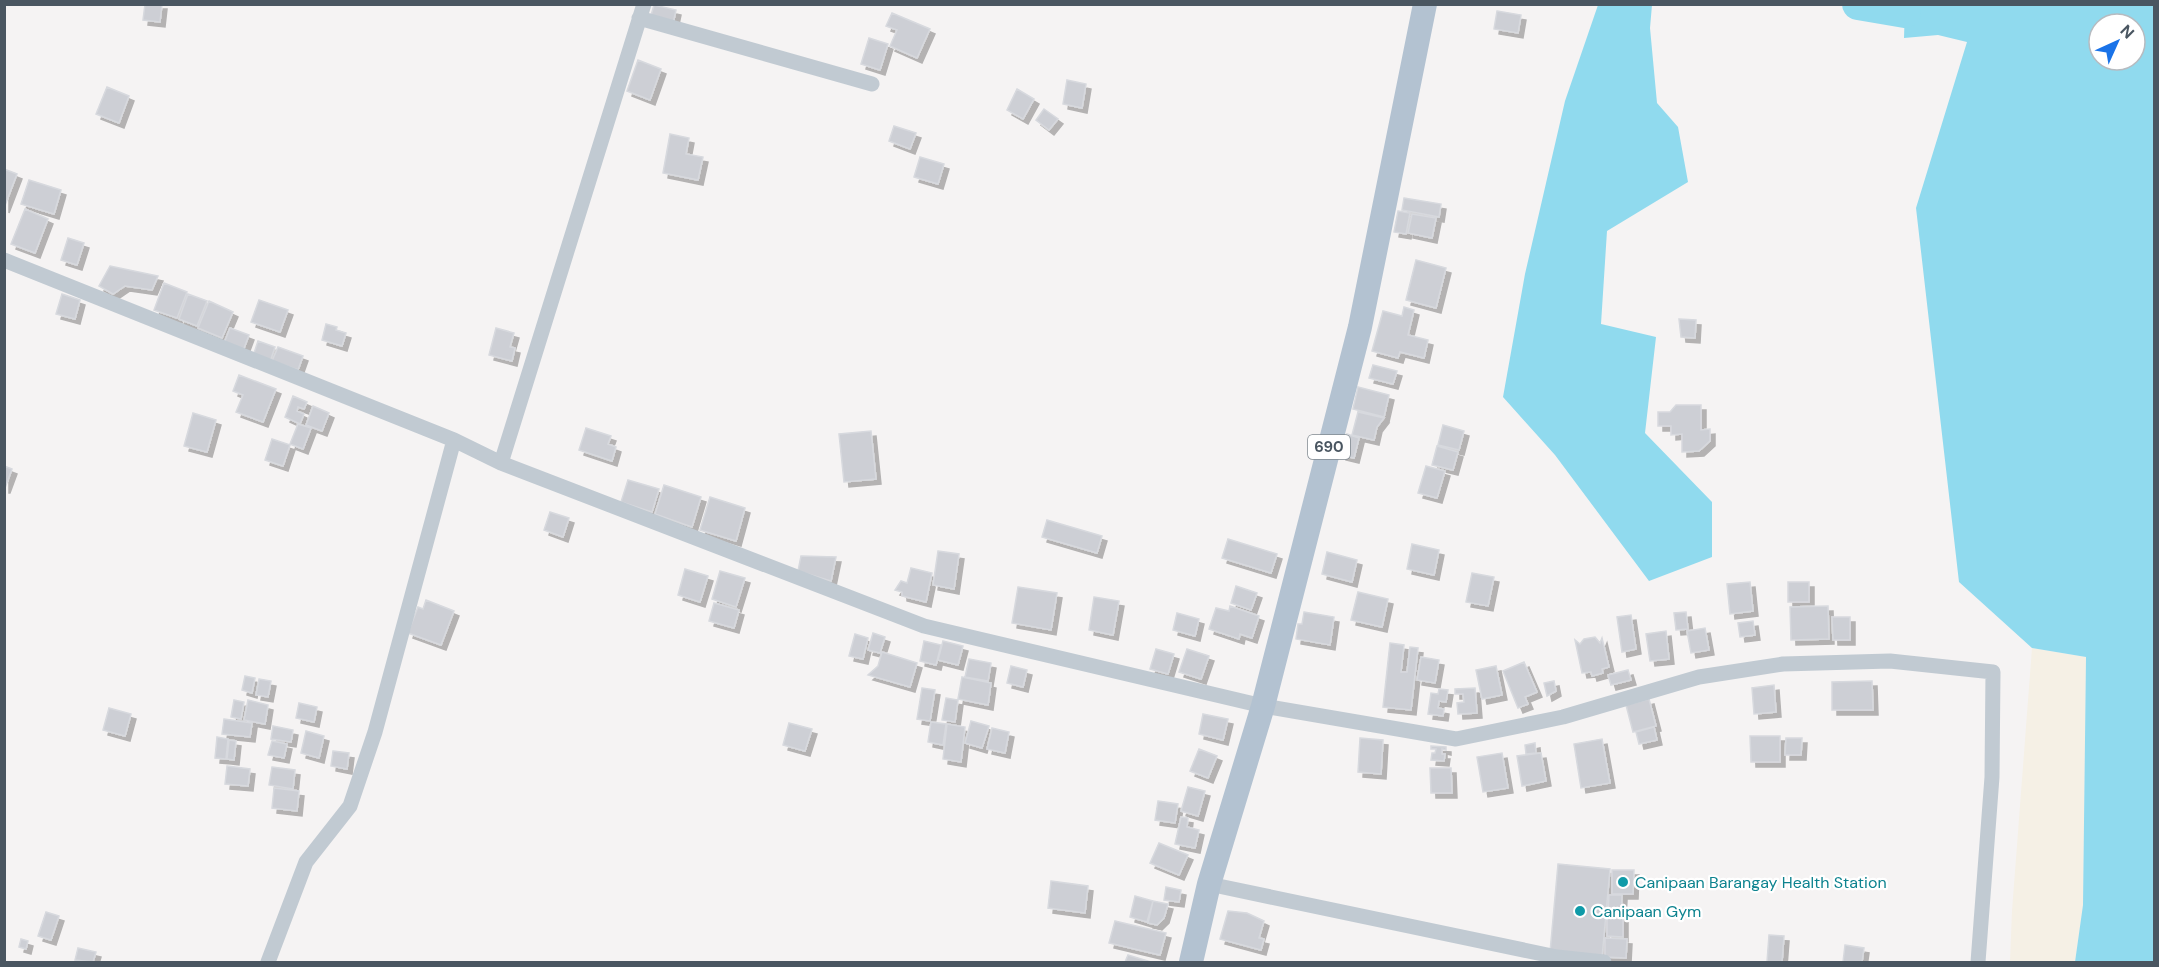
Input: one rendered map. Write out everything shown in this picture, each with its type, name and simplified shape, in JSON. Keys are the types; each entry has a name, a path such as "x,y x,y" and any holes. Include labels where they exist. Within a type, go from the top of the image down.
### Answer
{"main road":[{"name":"690","path":"1191,963 1209,884 1263,706 1360,327 1425,4"}],"street":[{"path":"501,463 642,11 872,84"},
{"path":"4,260 454,440 501,463 924,626 1263,706 1456,739 1563,717 1699,677 1783,664 1890,661 1993,672 1992,777 1978,963"},
{"path":"267,963 306,862 350,806 375,732 454,440"},
{"path":"1209,884 1557,960 1604,963"}],"sand":[{"path":"2032,648 2086,657 2083,905 2075,962 2010,962"}],"water":[{"path":"1598,5 1652,5 1650,28 1657,103 1678,127 1688,182 1607,231 1601,324 1656,337 1645,433 1712,502 1712,557 1649,581 1555,455 1503,397 1525,274 1565,101"},
{"path":"1905,5 2154,5 2154,962 2075,962 2083,905 2086,657 2032,648 1959,582 1916,208 1967,42 1938,35 1904,38"}],"building":[{"path":"145,4 162,4 160,22 143,20"},
{"path":"654,5 676,10 673,24 650,19"},
{"path":"1497,11 1521,15 1518,33 1494,29"},
{"path":"892,13 930,29 917,58 890,46 897,30 886,26"},
{"path":"869,38 888,44 880,70 861,64"},
{"path":"638,60 661,69 650,100 627,91"},
{"path":"1067,80 1086,84 1082,108 1063,104"},
{"path":"107,87 129,96 119,123 96,114"},
{"path":"1017,89 1034,99 1023,119 1007,110"},
{"path":"1044,109 1058,119 1049,130 1036,120"},
{"path":"894,126 916,133 910,149 889,141"},
{"path":"670,134 689,138 686,154 703,157 698,180 663,173"},
{"path":"920,157 944,164 938,184 914,177"},
{"path":"4,169 17,174 4,208"},
{"path":"29,180 61,190 54,214 21,204"},
{"path":"1404,198 1441,204 1439,217 1402,210"},
{"path":"25,209 48,219 35,253 11,244"},
{"path":"1398,211 1410,213 1406,234 1394,232"},
{"path":"1412,214 1436,218 1432,238 1408,233"},
{"path":"68,238 84,243 77,265 61,260"},
{"path":"1416,260 1446,268 1436,308 1406,300"},
{"path":"110,266 158,276 152,290 125,286 113,294 99,286"},
{"path":"164,283 187,292 177,318 154,310"},
{"path":"62,294 80,300 75,319 56,314"},
{"path":"188,294 207,301 197,326 179,319"},
{"path":"259,300 288,310 280,332 251,322"},
{"path":"209,301 233,312 222,338 198,328"},
{"path":"1404,307 1414,310 1408,335 1428,340 1424,358 1400,352 1398,358 1372,351 1383,311 1402,316"},
{"path":"1679,319 1696,320 1695,338 1681,337"},
{"path":"326,324 346,333 342,346 322,340"},
{"path":"230,328 249,335 243,351 224,343"},
{"path":"496,328 514,333 510,347 515,348 512,361 489,355"},
{"path":"258,341 275,347 270,362 253,356"},
{"path":"278,347 303,356 298,370 272,361"},
{"path":"1373,365 1397,371 1393,384 1369,378"},
{"path":"239,375 276,389 263,422 236,412 243,395 233,391"},
{"path":"1358,387 1389,395 1384,417 1353,409"},
{"path":"293,396 307,402 304,409 298,407 297,411 304,414 300,424 285,417"},
{"path":"1676,405 1701,405 1701,430 1710,429 1710,441 1699,451 1682,452 1682,434 1671,435 1671,426 1658,426 1658,412 1670,412"},
{"path":"313,406 329,413 322,431 306,425"},
{"path":"1358,412 1384,418 1377,427 1374,440 1352,435"},
{"path":"193,413 216,420 207,452 184,446"},
{"path":"298,424 311,428 303,449 290,444"},
{"path":"1443,425 1464,431 1459,450 1438,445"},
{"path":"586,428 611,436 608,444 616,447 612,461 579,450"},
{"path":"871,431 876,479 844,482 839,434"},
{"path":"1347,434 1359,438 1354,458 1341,455"},
{"path":"272,439 290,445 283,466 265,460"},
{"path":"1437,446 1458,452 1453,470 1432,465"},
{"path":"4,466 12,469 5,488 4,488"},
{"path":"1426,466 1445,471 1437,498 1418,493"},
{"path":"628,480 659,489 652,512 621,502"},
{"path":"664,485 701,497 692,527 655,514"},
{"path":"710,497 745,508 736,541 700,530"},
{"path":"550,512 569,518 563,537 544,530"},
{"path":"1047,520 1102,536 1097,553 1042,537"},
{"path":"1228,539 1277,554 1271,573 1222,558"},
{"path":"1412,544 1439,550 1434,575 1407,569"},
{"path":"938,551 959,554 954,589 933,585"},
{"path":"1327,552 1357,560 1352,582 1322,574"},
{"path":"801,556 836,557 831,581 798,571"},
{"path":"911,568 932,573 926,602 902,596 902,592 895,590 901,581 907,583"},
{"path":"685,569 708,576 700,602 678,595"},
{"path":"720,571 745,578 736,607 712,599"},
{"path":"1472,573 1494,577 1488,606 1466,602"},
{"path":"1750,582 1753,611 1730,614 1727,584"},
{"path":"1788,582 1809,582 1809,602 1788,602"},
{"path":"1236,586 1257,593 1251,610 1231,603"},
{"path":"1018,587 1057,593 1051,630 1012,623"},
{"path":"1358,592 1388,599 1382,627 1351,620"},
{"path":"1094,597 1119,601 1113,635 1089,630"},
{"path":"426,600 454,611 441,645 408,633 418,607 423,609"},
{"path":"714,603 739,610 734,628 709,621"},
{"path":"1230,606 1259,616 1252,638 1240,634 1239,639 1209,629 1216,608 1229,611"},
{"path":"1828,606 1829,639 1791,640 1790,607"},
{"path":"1304,612 1334,617 1330,645 1296,639 1298,624 1302,624"},
{"path":"1686,612 1688,629 1676,630 1674,613"},
{"path":"1177,613 1199,619 1195,636 1173,630"},
{"path":"1631,615 1636,649 1622,652 1617,617"},
{"path":"1832,617 1850,617 1850,640 1833,640"},
{"path":"1753,621 1755,635 1740,637 1738,623"},
{"path":"1705,628 1709,650 1691,653 1687,631"},
{"path":"1666,631 1669,659 1650,661 1646,634"},
{"path":"873,633 885,637 880,653 868,650"},
{"path":"855,634 868,638 863,659 849,656"},
{"path":"1595,637 1600,643 1602,638 1609,667 1602,669 1603,673 1592,676 1591,672 1582,673 1575,640 1580,644 1584,639"},
{"path":"924,641 941,645 936,665 920,661"},
{"path":"943,641 963,646 958,665 938,660"},
{"path":"1390,643 1404,645 1401,672 1407,672 1410,647 1418,648 1411,710 1383,707"},
{"path":"1156,649 1174,654 1168,674 1150,669"},
{"path":"1187,649 1209,656 1201,679 1179,672"},
{"path":"882,652 917,663 910,687 868,675 878,666"},
{"path":"1421,657 1439,660 1435,683 1417,680"},
{"path":"969,659 991,663 988,681 965,677"},
{"path":"1524,662 1537,692 1525,697 1528,704 1518,708 1503,671"},
{"path":"1011,666 1027,670 1023,687 1007,683"},
{"path":"1496,666 1502,695 1482,699 1476,670"},
{"path":"1628,670 1631,680 1611,685 1608,675"},
{"path":"245,676 255,678 252,693 242,690"},
{"path":"962,677 991,683 988,705 958,699"},
{"path":"259,679 271,681 268,697 256,695"},
{"path":"1554,681 1556,691 1547,696 1544,683"},
{"path":"1872,681 1873,710 1832,710 1832,682"},
{"path":"1774,685 1776,712 1754,714 1752,688"},
{"path":"922,688 935,690 930,721 917,719"},
{"path":"1475,688 1477,713 1458,714 1457,703 1464,702 1463,694 1455,694 1455,689"},
{"path":"1439,689 1448,690 1446,702 1439,701 1438,708 1444,709 1443,716 1428,714 1431,693 1438,694"},
{"path":"946,698 958,700 955,722 942,720"},
{"path":"1649,699 1656,726 1633,732 1626,705"},
{"path":"234,700 244,702 241,719 231,717"},
{"path":"248,700 268,705 265,724 244,720"},
{"path":"299,703 317,707 314,722 296,718"},
{"path":"109,708 131,714 125,736 103,730"},
{"path":"1203,714 1228,719 1223,740 1199,734"},
{"path":"224,719 252,723 250,737 222,734"},
{"path":"971,721 989,726 982,748 965,743"},
{"path":"931,722 946,724 943,745 928,742"},
{"path":"789,723 812,729 805,751 783,745"},
{"path":"947,724 965,727 961,762 943,759"},
{"path":"273,726 293,730 291,742 271,739"},
{"path":"1654,727 1657,740 1639,744 1636,732"},
{"path":"992,728 1009,732 1005,753 987,749"},
{"path":"306,731 324,736 319,758 301,753"},
{"path":"1750,736 1780,736 1780,762 1751,762"},
{"path":"217,737 228,739 226,759 215,758"},
{"path":"1360,738 1383,740 1381,774 1358,772"},
{"path":"1786,738 1802,738 1801,755 1785,755"},
{"path":"1602,739 1610,783 1581,788 1574,744"},
{"path":"229,740 236,741 234,760 227,759"},
{"path":"272,741 287,744 284,758 268,755"},
{"path":"1535,743 1536,753 1526,754 1525,745"},
{"path":"1431,746 1446,747 1446,750 1442,749 1442,754 1445,754 1444,761 1431,760 1432,753 1435,753 1436,749 1431,749"},
{"path":"1199,749 1217,756 1208,778 1190,771"},
{"path":"333,751 349,753 347,769 331,766"},
{"path":"1502,753 1508,788 1483,792 1477,757"},
{"path":"1541,753 1546,781 1522,786 1517,756"},
{"path":"227,766 250,769 248,786 225,784"},
{"path":"272,767 295,770 293,789 269,785"},
{"path":"1430,768 1451,768 1452,793 1431,793"},
{"path":"1188,787 1205,791 1198,816 1181,811"},
{"path":"274,788 299,791 297,811 272,808"},
{"path":"1158,801 1178,804 1175,823 1155,820"},
{"path":"1181,817 1188,818 1187,827 1199,830 1195,848 1175,844"},
{"path":"1159,843 1188,855 1179,875 1150,863"},
{"name":"Canipaan Gym","path":"1558,864 1610,869 1602,958 1550,952"},
{"name":"Canipaan Barangay Health Station","path":"1612,870 1634,870 1633,894 1612,894"},
{"path":"1051,881 1088,886 1085,913 1048,908"},
{"path":"1166,887 1181,890 1179,902 1164,900"},
{"path":"1609,895 1622,895 1621,915 1608,915"},
{"path":"1135,896 1153,901 1147,922 1130,917"},
{"path":"1153,901 1168,904 1164,918 1157,925 1148,923"},
{"path":"1228,911 1247,913 1264,921 1259,938 1264,939 1261,950 1220,939"},
{"path":"46,912 59,916 51,940 38,936"},
{"path":"1607,916 1623,917 1623,937 1607,936"},
{"path":"1115,921 1166,933 1160,955 1109,943"},
{"path":"1769,935 1784,936 1782,962 1767,962"},
{"path":"1605,938 1627,939 1626,958 1605,957"},
{"path":"21,939 28,941 26,949 19,947"},
{"path":"1845,945 1864,948 1862,962 1843,962"},
{"path":"78,948 96,952 93,962 75,960"},
{"path":"1128,955 1151,962 1125,962"}],"waterway":[{"path":"1858,4 1905,12"}],"place":[{"name":"Canipaan Barangay Health Station","path":"1623,882"},
{"name":"Canipaan Gym","path":"1580,911"}]}
